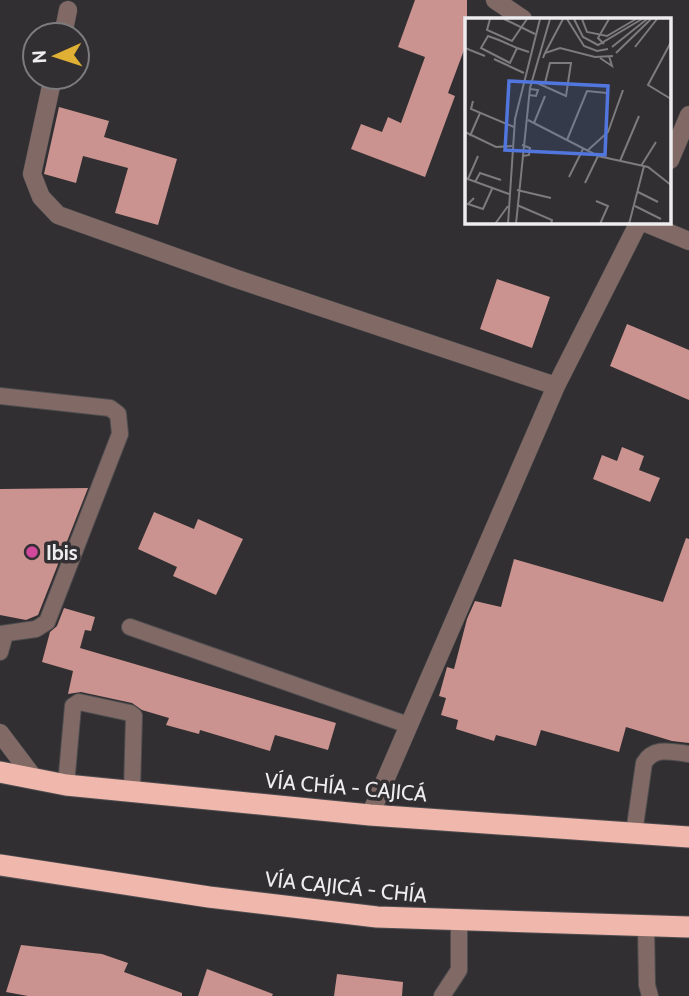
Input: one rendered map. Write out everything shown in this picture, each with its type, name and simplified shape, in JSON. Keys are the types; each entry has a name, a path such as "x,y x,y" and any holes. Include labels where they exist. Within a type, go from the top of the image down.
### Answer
{"highway":[{"name":"VÍA CHÍA - CAJICÁ","path":"0,772 66,785 370,815 689,837"},
{"name":"VÍA CAJICÁ - CHÍA","path":"0,865 209,897 377,917 689,927"}],"street":[{"path":"495,0 522,18"},
{"path":"66,21 68,10"},
{"path":"50,91 32,174 41,197 58,215 234,278 556,386"},
{"path":"672,155 689,115"},
{"path":"370,815 556,386 640,224"},
{"path":"646,224 689,241"},
{"path":"0,733 34,778"}],"lane":[{"path":"0,396 110,408 118,414 120,434 47,622 36,629 3,634 0,652"},
{"path":"130,627 408,725"},
{"path":"66,785 74,706 79,702 134,716 132,791"},
{"path":"634,833 644,763 648,757 659,751 689,754"},
{"path":"442,996 459,970 459,921"},
{"path":"646,926 647,985 650,996"}],"building":[{"path":"415,0 467,0 465,47 448,93 455,96 425,177 351,149 361,124 382,132 388,117 401,123 425,57 398,47"},
{"path":"59,107 109,121 104,137 177,159 158,225 115,213 128,168 83,156 76,183 44,174"},
{"path":"497,279 550,297 532,348 480,329"},
{"path":"627,324 689,350 689,400 610,366"},
{"path":"622,447 644,456 639,470 660,478 650,502 593,479 602,455 617,461"},
{"name":"Ibis","path":"88,488 38,615 26,620 0,615 0,489"},
{"path":"154,512 194,529 198,519 243,539 216,595 173,576 177,567 138,549"},
{"path":"686,538 689,539 689,743 672,741 626,727 619,752 541,730 536,746 496,735 494,741 456,729 458,720 441,715 446,698 439,696 447,667 454,669 467,619 475,601 501,607 514,559 663,602"},
{"path":"64,608 95,617 91,631 85,630 80,648 336,723 328,750 275,735 270,751 200,730 199,734 166,725 169,718 142,710 132,703 81,692 68,694 73,671 42,662 50,632 57,626"},
{"path":"21,945 102,954 128,963 124,972 182,993 182,996 28,996 6,992"},
{"path":"207,969 273,994 198,996"},
{"path":"337,974 403,982 402,996 334,996"}],"place":[{"name":"Ibis","path":"32,552"}]}
